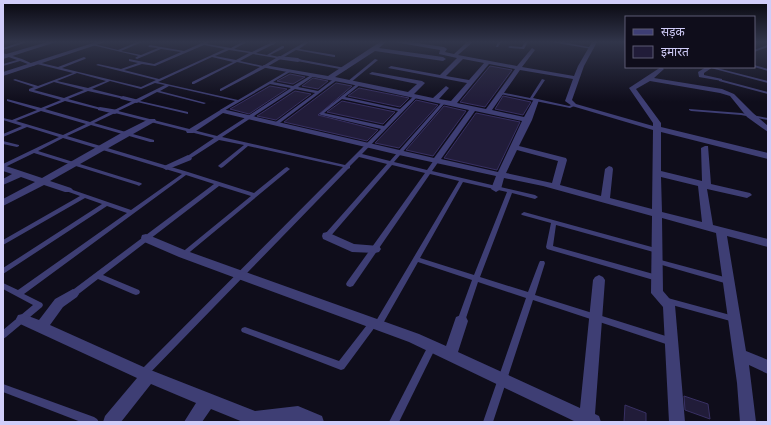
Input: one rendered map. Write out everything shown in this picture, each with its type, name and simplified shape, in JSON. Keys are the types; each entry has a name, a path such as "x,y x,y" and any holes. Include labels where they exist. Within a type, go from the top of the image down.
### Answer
{"street":[{"path":"3,74 42,62"},
{"path":"333,79 356,62"},
{"path":"441,77 457,62"},
{"path":"452,104 488,62 576,78"},
{"path":"488,111 523,62"},
{"path":"584,62 568,101 574,105 656,128 768,156"},
{"path":"264,66 359,84 528,120"},
{"path":"391,68 471,82"},
{"path":"707,68 701,72 701,76 720,80"},
{"path":"661,69 648,80 632,88 657,123 657,293 669,305 677,422"},
{"path":"543,80 549,73"},
{"path":"372,74 422,83 409,95"},
{"path":"648,80 722,91 732,95 750,115 768,130"},
{"path":"434,100 446,88"},
{"path":"123,98 137,101"},
{"path":"496,189 501,175 528,120 534,100"},
{"path":"436,161 474,108"},
{"path":"100,109 115,112"},
{"path":"190,130 222,111 555,187 768,243"},
{"path":"3,203 152,121"},
{"path":"514,147 563,160 555,187"},
{"path":"705,148 705,185 708,227"},
{"path":"166,166 188,158"},
{"path":"3,167 41,182 68,190"},
{"path":"605,200 609,169"},
{"path":"3,182 20,174"},
{"path":"657,174 747,195"},
{"path":"721,230 740,355 748,422"},
{"path":"327,236 352,248 375,249"},
{"path":"146,238 183,254 376,324 432,347 589,421 598,280"},
{"path":"41,327 59,303 73,294"},
{"path":"23,319 146,375 255,419 263,420 298,414 316,422"},
{"path":"450,355 461,321"},
{"path":"740,355 768,367"},
{"path":"111,422 146,375"},
{"path":"192,422 208,400"}],"lane":[{"path":"3,65 14,62"},
{"path":"27,62 141,88 199,62"},
{"path":"58,68 74,62"},
{"path":"137,62 154,65 161,62"},
{"path":"193,83 234,62"},
{"path":"241,62 264,66"},
{"path":"221,90 272,62"},
{"path":"308,62 345,69"},
{"path":"349,82 374,62"},
{"path":"122,71 141,63"},
{"path":"98,65 160,80"},
{"path":"755,66 768,70"},
{"path":"713,68 768,82"},
{"path":"222,111 289,71"},
{"path":"76,73 30,90 100,109"},
{"path":"188,158 247,117 313,75"},
{"path":"275,124 333,79"},
{"path":"15,80 38,87"},
{"path":"11,122 108,80"},
{"path":"534,100 543,80"},
{"path":"720,80 768,94"},
{"path":"53,81 123,98"},
{"path":"155,82 238,101"},
{"path":"270,83 318,92"},
{"path":"359,84 321,114 385,128"},
{"path":"3,167 169,85"},
{"path":"157,91 204,103"},
{"path":"500,93 570,107 574,105"},
{"path":"146,375 241,275 416,96"},
{"path":"342,98 402,111"},
{"path":"8,100 152,141"},
{"path":"137,101 186,113"},
{"path":"327,236 444,102"},
{"path":"691,110 750,115 768,119"},
{"path":"115,112 218,138 348,167"},
{"path":"3,119 166,166 254,195"},
{"path":"3,136 26,126"},
{"path":"3,142 17,146"},
{"path":"221,166 248,144"},
{"path":"34,151 139,184"},
{"path":"358,155 461,181 535,197"},
{"path":"350,284 436,161"},
{"path":"183,254 287,169"},
{"path":"18,294 186,173"},
{"path":"245,330 341,366 376,324 461,181"},
{"path":"73,294 218,184"},
{"path":"68,190 131,212"},
{"path":"461,321 476,278 510,192"},
{"path":"3,243 84,196"},
{"path":"3,271 106,204"},
{"path":"524,214 554,222 728,281"},
{"path":"554,222 549,247 657,278"},
{"path":"416,259 672,342"},
{"path":"488,422 542,263"},
{"path":"97,276 136,292"},
{"path":"3,286 39,305 3,335"},
{"path":"663,299 734,319"},
{"path":"394,422 432,347"},
{"path":"3,388 94,422"}],"building":[{"path":"490,66 512,70 485,107 460,102"},
{"path":"290,74 305,77 293,84 277,81"},
{"path":"313,78 328,81 318,89 302,86"},
{"path":"336,83 352,86 318,115 378,130 367,141 284,122"},
{"path":"270,86 287,89 249,114 230,109"},
{"path":"359,88 409,98 400,107 348,96"},
{"path":"295,91 311,94 276,120 257,116"},
{"path":"503,96 531,102 523,115 495,109"},
{"path":"416,100 438,105 399,148 375,143"},
{"path":"342,101 395,112 383,124 327,112"},
{"path":"444,106 466,111 433,156 406,150"},
{"path":"476,113 520,122 497,170 444,158"},
{"path":"684,396 708,404 710,419 685,410"},
{"path":"625,405 646,413 646,422 624,422"}]}
